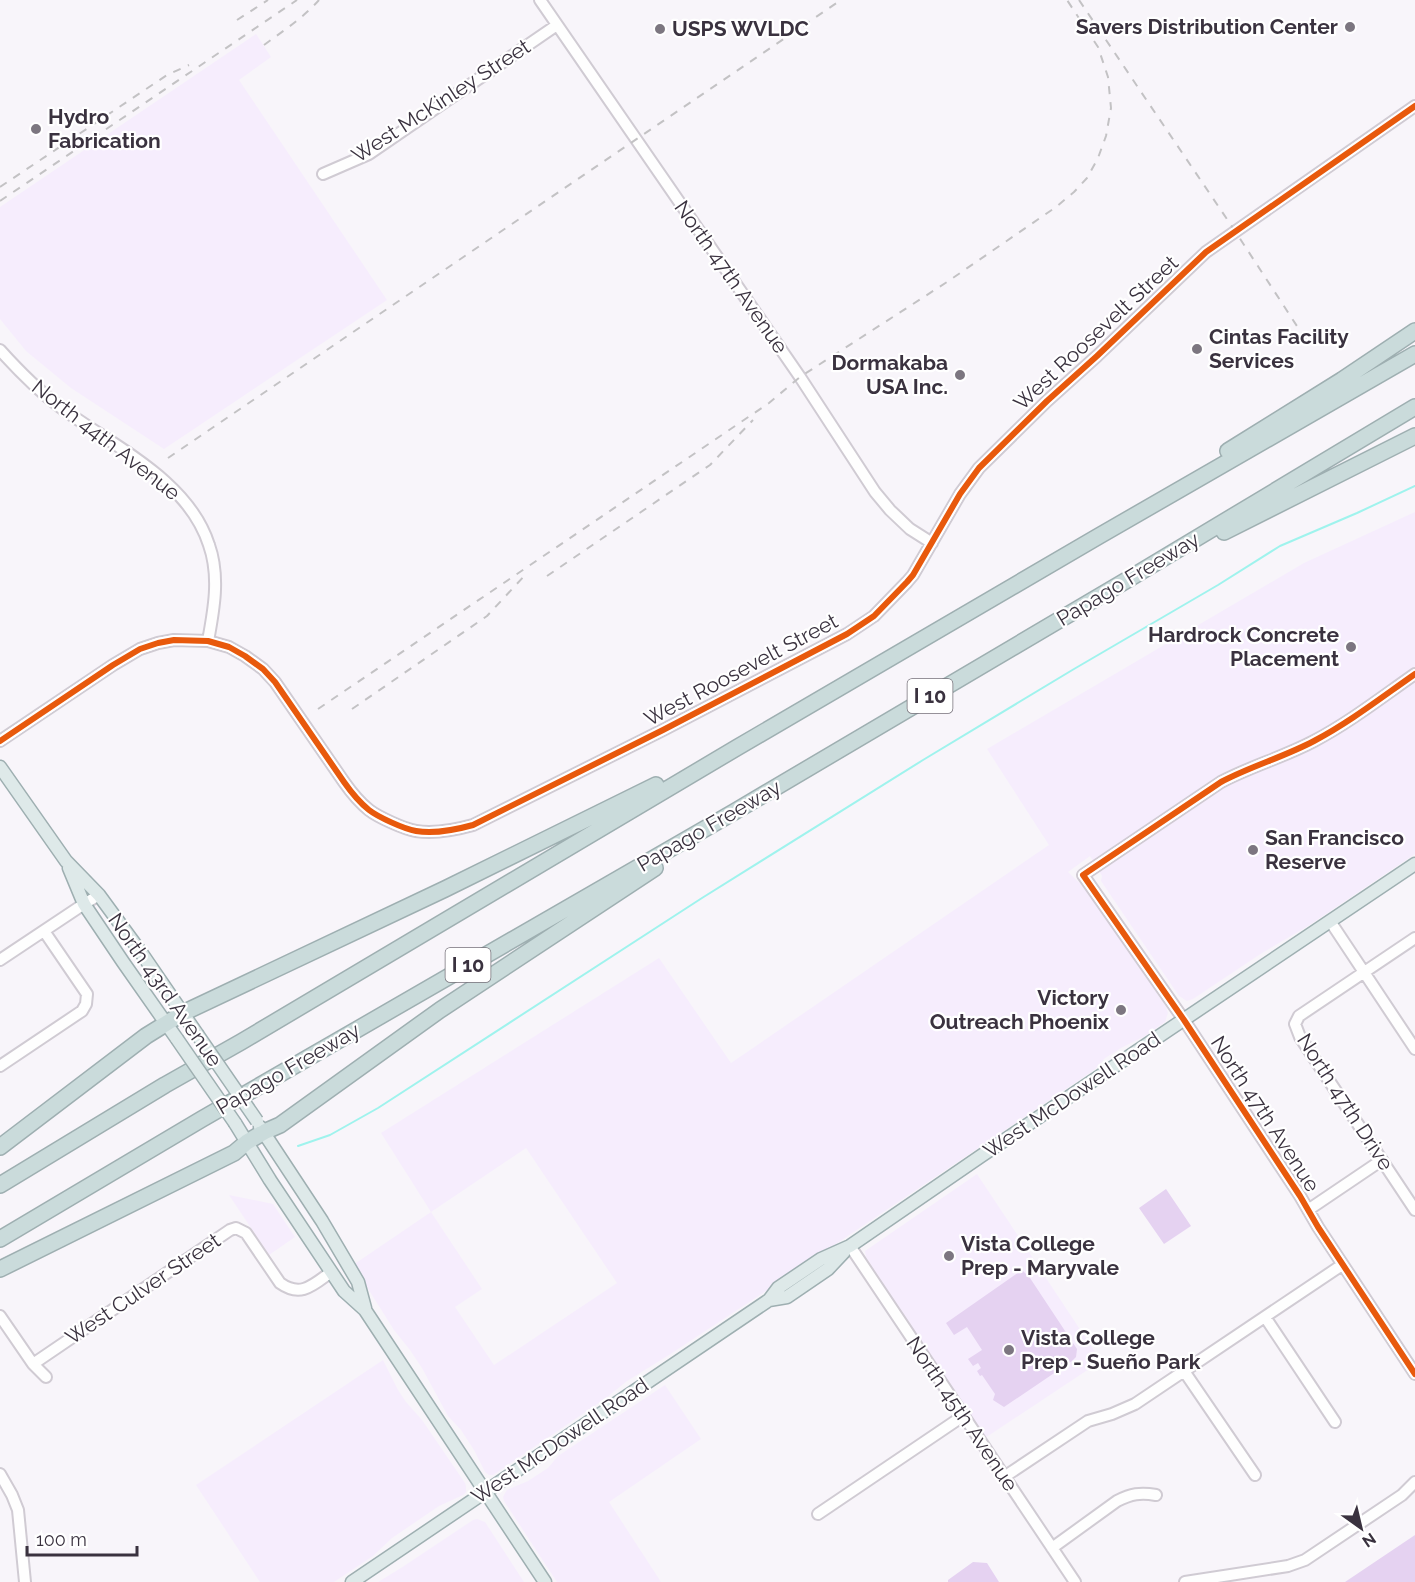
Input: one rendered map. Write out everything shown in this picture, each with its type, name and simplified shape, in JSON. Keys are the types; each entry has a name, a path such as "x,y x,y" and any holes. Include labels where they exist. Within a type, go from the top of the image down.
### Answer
{"highway":[{"path":"1099,536 1415,331"},
{"name":"I 10","path":"0,1185 738,747 1415,354"},
{"name":"Papago Freeway","path":"0,1239 174,1135 734,812 1415,407"},
{"path":"1127,580 1415,436"},
{"path":"0,1147 126,1050 183,1013 738,747"},
{"path":"0,1269 234,1153 244,1137 260,1127 280,1125 440,1010 632,884 734,812"}],"main road":[{"name":"North 43rd Avenue","path":"0,767 66,861 99,895 260,1127 322,1221 358,1282 365,1310"},
{"name":"North 43rd Avenue","path":"66,861 84,904 244,1137 344,1291 365,1310 545,1582"},
{"name":"West McDowell Road","path":"352,1582 768,1300 787,1297 828,1269 850,1246 1415,864"},
{"path":"331,1272 358,1282"},
{"path":"344,1291 358,1282"}],"street":[{"name":"North 47th Avenue","path":"540,0 800,377 875,492 910,529 932,543"},
{"name":"West McKinley Street","path":"323,174 369,153 557,25"},
{"name":"West Roosevelt Street","path":"0,741 112,665 140,649 174,640 208,641 229,647 245,656 275,682 344,782 371,812 416,831 457,829 473,825 663,730 847,634 874,616 913,575 960,494 979,468 1047,401 1100,354 1206,252 1415,106"},
{"name":"North 44th Avenue","path":"0,350 60,407 165,481 184,500 198,521 210,546 214,569 216,602 208,641"},
{"name":"North 47th Avenue","path":"1415,674 1316,740 1221,782 1083,874 1184,1020 1415,1374"},
{"path":"0,960 99,895"},
{"path":"1330,921 1415,1048"},
{"path":"0,1066 82,1011 86,1004 87,994 44,931"},
{"path":"1364,973 1415,938"},
{"name":"North 47th Drive","path":"1364,973 1299,1016 1294,1024 1300,1037 1415,1210"},
{"path":"1308,1210 1382,1160"},
{"name":"West Culver Street","path":"33,1364 236,1228 246,1233 280,1283 294,1291 302,1290 331,1272"},
{"name":"North 45th Avenue","path":"850,1246 1075,1582"},
{"path":"1004,1477 1088,1421 1136,1404 1342,1265"},
{"path":"0,1316 33,1364 46,1377"},
{"path":"1265,1317 1335,1422"},
{"path":"1184,1371 1255,1475"},
{"path":"818,1514 963,1416"},
{"path":"2,1481 12,1495 18,1510 25,1582"},
{"path":"1185,1582 1288,1566 1305,1560 1402,1495 1415,1482"},
{"path":"1052,1548 1117,1501 1144,1492 1156,1495"}],"shaded area":[{"path":"256,34 271,57 239,80 387,300 164,449 71,388 26,351 0,319 0,207"},
{"path":"1415,512 1415,854 1308,926 1187,1001 1179,996 1101,881 1102,876 1090,856 1068,872 1090,893 1166,1007 1168,1013 1165,1022 1105,1058 1094,1070 775,1285 627,1381 606,1398 493,1475 485,1472 461,1430 448,1416 422,1368 394,1330 353,1265 431,1212 381,1133 659,958 731,1063 1049,845 987,749 1304,563","holes":["526,1148 617,1283 494,1365 455,1307 482,1289 431,1212"]},
{"path":"977,1174 1101,1361 985,1438 918,1340 866,1257 865,1251"},
{"path":"1166,1189 1191,1226 1164,1244 1139,1208"},
{"path":"229,1195 273,1204 295,1237 269,1255"},
{"path":"1022,1270 1030,1278 1077,1349 1076,1357 1004,1407 993,1400 995,1394 977,1371 981,1368 978,1363 973,1366 968,1359 982,1350 967,1327 954,1335 946,1323"},
{"path":"383,1360 406,1402 422,1420 465,1483 466,1492 439,1506 392,1538 373,1556 334,1582 260,1582 196,1485"},
{"path":"665,1385 701,1439 609,1502 661,1582 557,1582 504,1501 505,1493 548,1468 558,1456"},
{"path":"473,1520 485,1522 524,1582 378,1582"},
{"path":"1415,1535 1415,1582 1345,1582"},
{"path":"973,1562 987,1563 999,1582 948,1582"}],"waterway":[{"path":"298,1146 330,1135 378,1108 702,898 923,760 1280,546 1415,486"}],"railway":[{"path":"237,20 268,0"},
{"path":"0,201 297,0"},
{"path":"264,45 300,18 319,0"},
{"path":"168,458 841,0"},
{"path":"318,709 769,403 800,377 947,282 1056,207 1074,192 1087,178 1098,158 1106,136 1111,108 1108,77 1098,47 1067,0"},
{"path":"1079,0 1308,343"},
{"path":"0,187 167,75 189,65"},
{"path":"547,576 710,465 753,420"},
{"path":"352,709 487,616 527,573"}],"cycle path":[{"path":"0,741 140,649 174,640 208,641 229,647 263,669 275,682 349,789 369,810 391,822 416,831 445,831 473,825 663,730 847,634 874,616 913,575 960,494 979,468 1047,401 1206,252 1415,106"},
{"path":"1415,674 1327,734 1303,747 1221,782 1083,875 1184,1020 1415,1374"}],"place":[{"name":"Savers Distribution Center","path":"1350,27"},
{"name":"USPS WVLDC","path":"660,29"},
{"name":"Hydro Fabrication","path":"36,129"},
{"name":"Cintas Facility Services","path":"1197,349"},
{"name":"Dormakaba USA Inc.","path":"960,375"},
{"name":"Hardrock Concrete Placement","path":"1351,647"},
{"name":"San Francisco Reserve","path":"1253,850"},
{"name":"Victory Outreach Phoenix","path":"1121,1010"},
{"name":"Vista College Prep - Maryvale","path":"949,1256"},
{"name":"Vista College Prep - Sueño Park","path":"1009,1350"}]}
